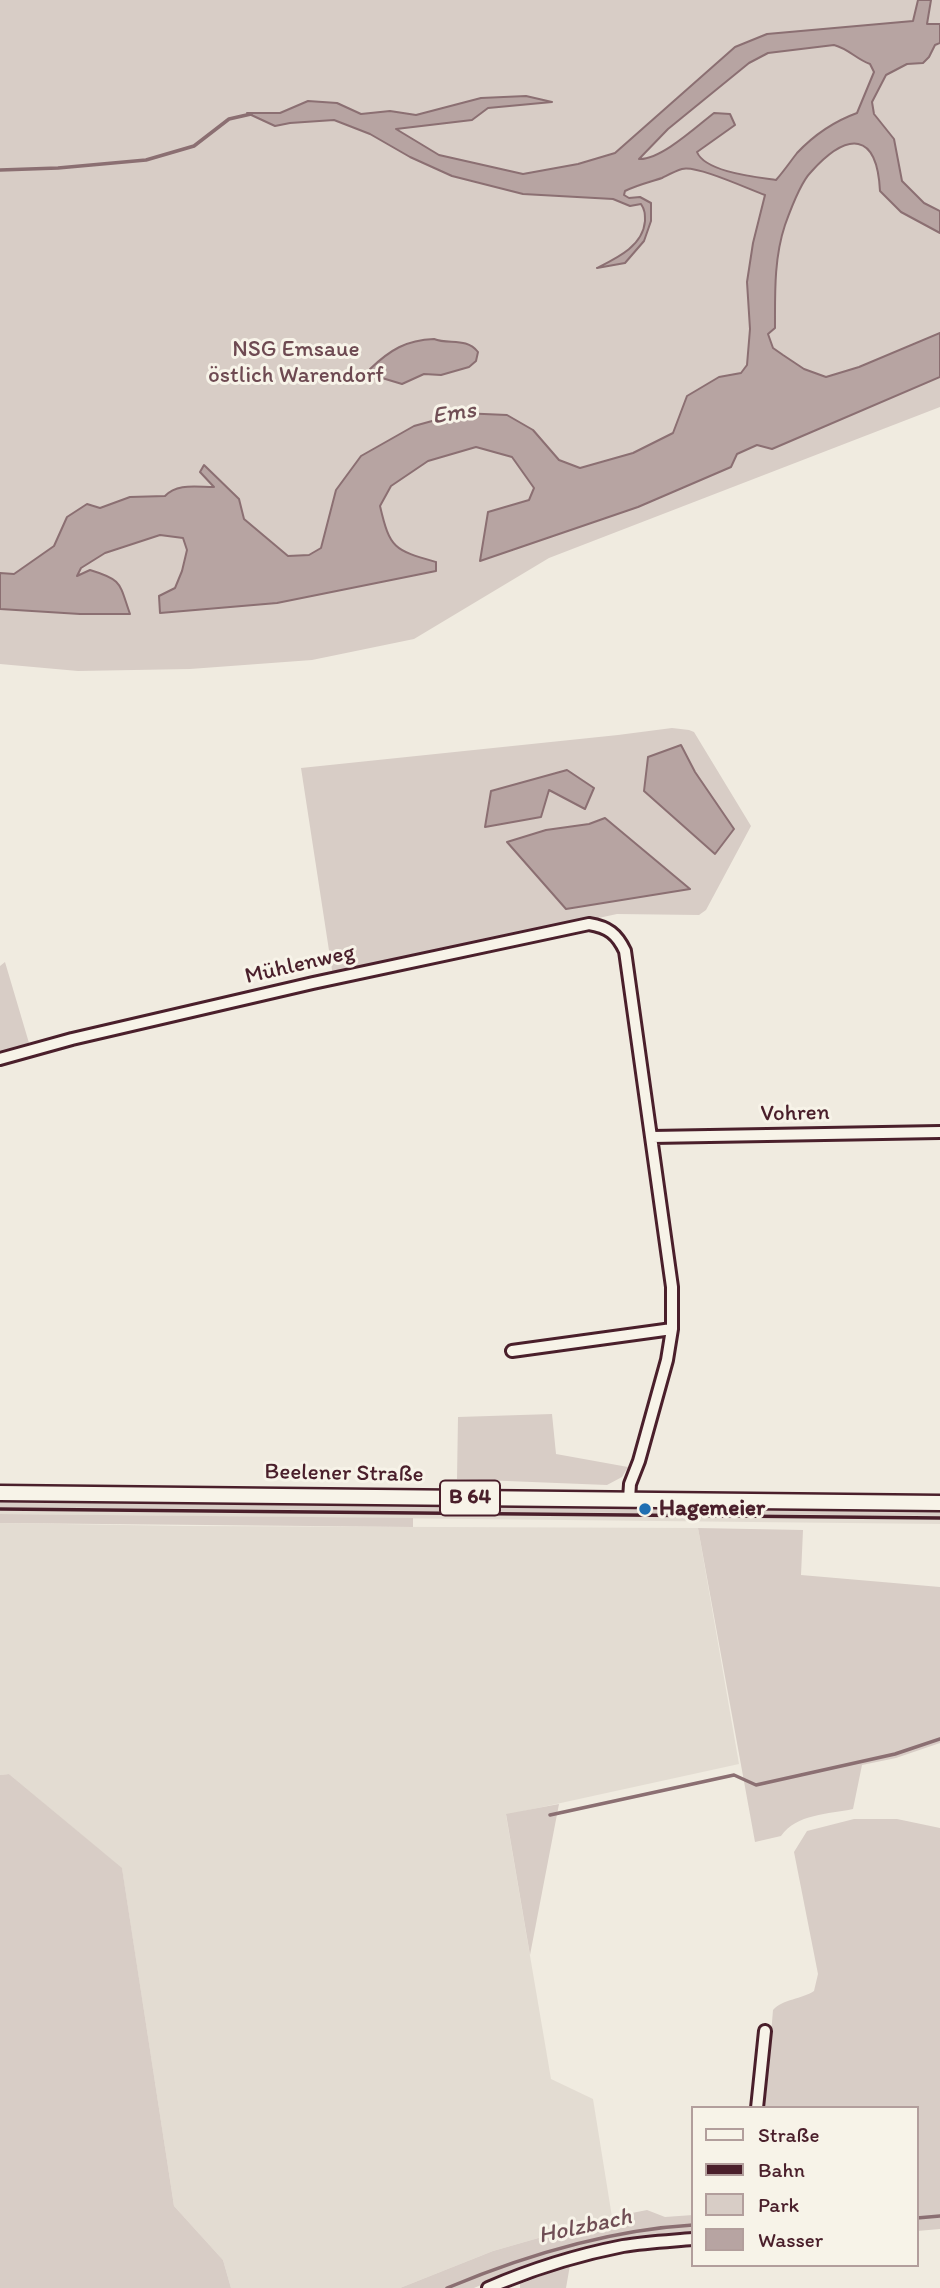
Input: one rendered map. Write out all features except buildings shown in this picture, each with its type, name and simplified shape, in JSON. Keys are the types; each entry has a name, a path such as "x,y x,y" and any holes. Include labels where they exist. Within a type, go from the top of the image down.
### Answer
{"main road":[{"name":"Beelener Straße","path":"0,1493 940,1503"}],"street":[{"name":"Mühlenweg","path":"0,1059 313,982 589,924 610,930 619,938 625,951 652,1137"},
{"name":"Vohren","path":"652,1137 940,1132"},
{"path":"629,1499 629,1484 639,1461 664,1373 672,1329 672,1287 652,1137"},
{"path":"512,1351 672,1329"},
{"path":"757,2106 765,2031"},
{"path":"488,2288 564,2260 624,2246 692,2239"}],"shaded area":[{"path":"0,1507 940,1516 940,1524 0,1514"},
{"path":"0,1523 698,1528 739,1764 506,1815 551,2079 593,2099 612,2217 493,2251 400,2288 231,2288 223,2260 174,2206 122,1869 9,1774 0,1775"}],"green space":[{"name":"NSG Emsaue östlich Warendorf","path":"0,0 940,0 940,407 549,558 414,639 312,660 190,669 78,671 0,664"},
{"path":"672,728 694,732 751,826 706,910 699,915 617,914 334,975 301,768"},
{"path":"5,962 29,1043 0,1052 0,966"},
{"path":"552,1414 556,1454 628,1467 622,1477 607,1485 457,1479 458,1417"},
{"path":"0,1502 940,1511 940,1516 0,1507"},
{"path":"0,1514 413,1518 413,1527 0,1523"},
{"path":"698,1528 803,1530 801,1575 940,1587 940,1743 896,1758 862,1765 853,1809 804,1819 795,1823 781,1836 755,1842"},
{"path":"9,1774 122,1868 174,2206 223,2260 231,2288 0,2288 0,1775"},
{"path":"559,1804 530,1955 506,1814"},
{"path":"854,1819 897,1819 940,1828 940,2229 919,2231 919,2106 765,2106 773,2010 814,1991 818,1974 794,1852 807,1831"},
{"path":"647,2210 665,2217 692,2215 692,2233 622,2240 516,2270 474,2288 400,2288 493,2251 612,2217"},
{"path":"570,2265 566,2288 520,2288 520,2284"}],"water":[{"path":"918,0 931,0 927,24 940,24 940,43 935,45 923,63 907,64 886,75 872,102 874,114 894,139 902,181 924,203 940,211 940,233 901,212 880,191 878,172 867,148 848,144 837,149 807,177 787,219 777,263 775,328 768,334 773,348 804,369 826,377 859,367 940,333 940,377 772,449 757,445 737,454 731,467 638,507 480,561 488,512 529,500 534,488 512,457 476,447 428,461 391,486 380,506 387,531 396,546 436,562 436,571 277,603 160,613 159,596 175,588 187,550 183,538 160,535 105,553 81,568 77,576 90,570 114,580 121,589 130,614 0,609 0,573 14,574 54,546 67,517 87,504 100,508 130,497 165,496 181,487 214,487 200,472 204,465 239,499 244,519 288,556 309,555 321,548 336,490 361,456 414,426 461,413 507,415 533,430 559,460 580,468 633,453 673,433 687,396 719,377 741,373 747,365 750,329 747,282 765,195 689,169 679,170 625,191 624,195 629,198 640,197 651,203 651,221 644,241 625,263 597,268 628,250 639,237 645,221 641,204 630,206 613,199 523,194 452,176 410,157 370,134 334,120 275,126 247,113 280,113 308,101 337,103 361,114 390,111 416,115 481,98 526,96 552,102 488,108 472,120 396,129 439,155 523,174 578,164 615,153 735,47 767,34 913,21","holes":["834,45 870,64 874,72 857,113 833,124 810,140 776,180 720,169 702,159 697,152 735,125 730,114 714,113 668,148 648,158 639,159 668,129 749,63 768,53"]},
{"path":"434,339 468,344 478,352 476,361 469,367 441,375 424,374 402,384 372,375 370,369 392,351 415,341"},
{"path":"681,745 695,772 734,829 715,854 644,791 648,757"},
{"path":"567,770 594,788 585,809 549,790 541,817 485,827 491,791"},
{"path":"605,818 690,889 566,909 507,842 546,830 589,824"}],"waterway":[{"path":"0,170 146,160 194,146 229,119 251,114"},
{"path":"550,1815 734,1775 756,1785 895,1754 940,1739"},
{"name":"Holzbach","path":"919,2218 940,2216"},
{"name":"Holzbach","path":"447,2288 537,2255 599,2238 692,2225"}],"railway":[{"path":"0,1509 940,1518"}],"place":[{"name":"Hagemeier","path":"645,1509"}],"water label":[{"name":"Ems","path":"454,414"}]}
